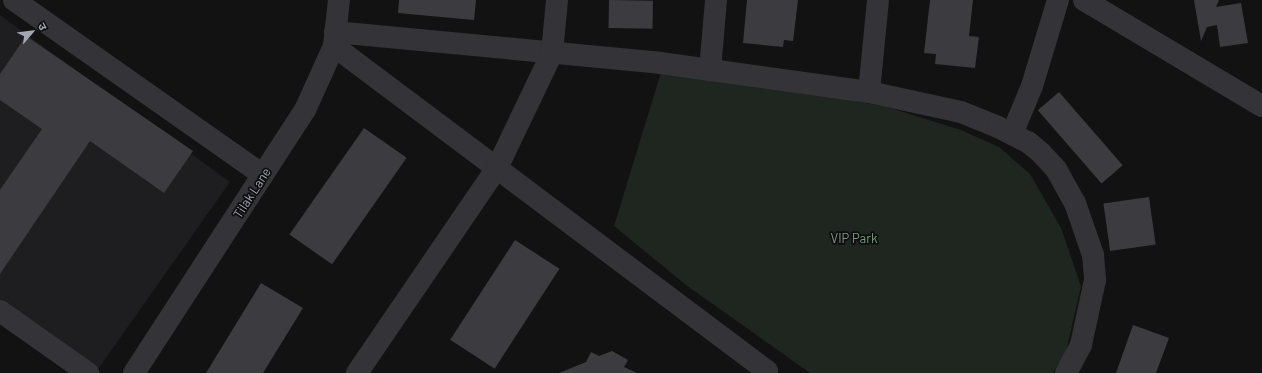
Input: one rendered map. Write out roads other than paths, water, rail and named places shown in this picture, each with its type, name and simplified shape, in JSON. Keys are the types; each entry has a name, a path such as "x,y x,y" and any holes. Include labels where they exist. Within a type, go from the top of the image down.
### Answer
{"street":[{"path":"14,0 264,175"},
{"name":"Tilak Lane","path":"135,373 305,110 334,39 339,0"},
{"path":"357,373 497,168 552,53 557,0"},
{"path":"710,70 716,0"},
{"path":"869,92 878,0"},
{"path":"1012,134 1032,86 1058,0"},
{"path":"1084,0 1262,106"},
{"path":"334,39 552,53 710,70 869,92 961,112 998,127 1036,149 1056,169 1075,203 1093,255 1095,280 1081,345 1066,373"},
{"path":"334,39 497,168 767,372"},
{"path":"0,311 88,373"}],"park label":[{"name":"VIP Park","path":"854,238"}]}
